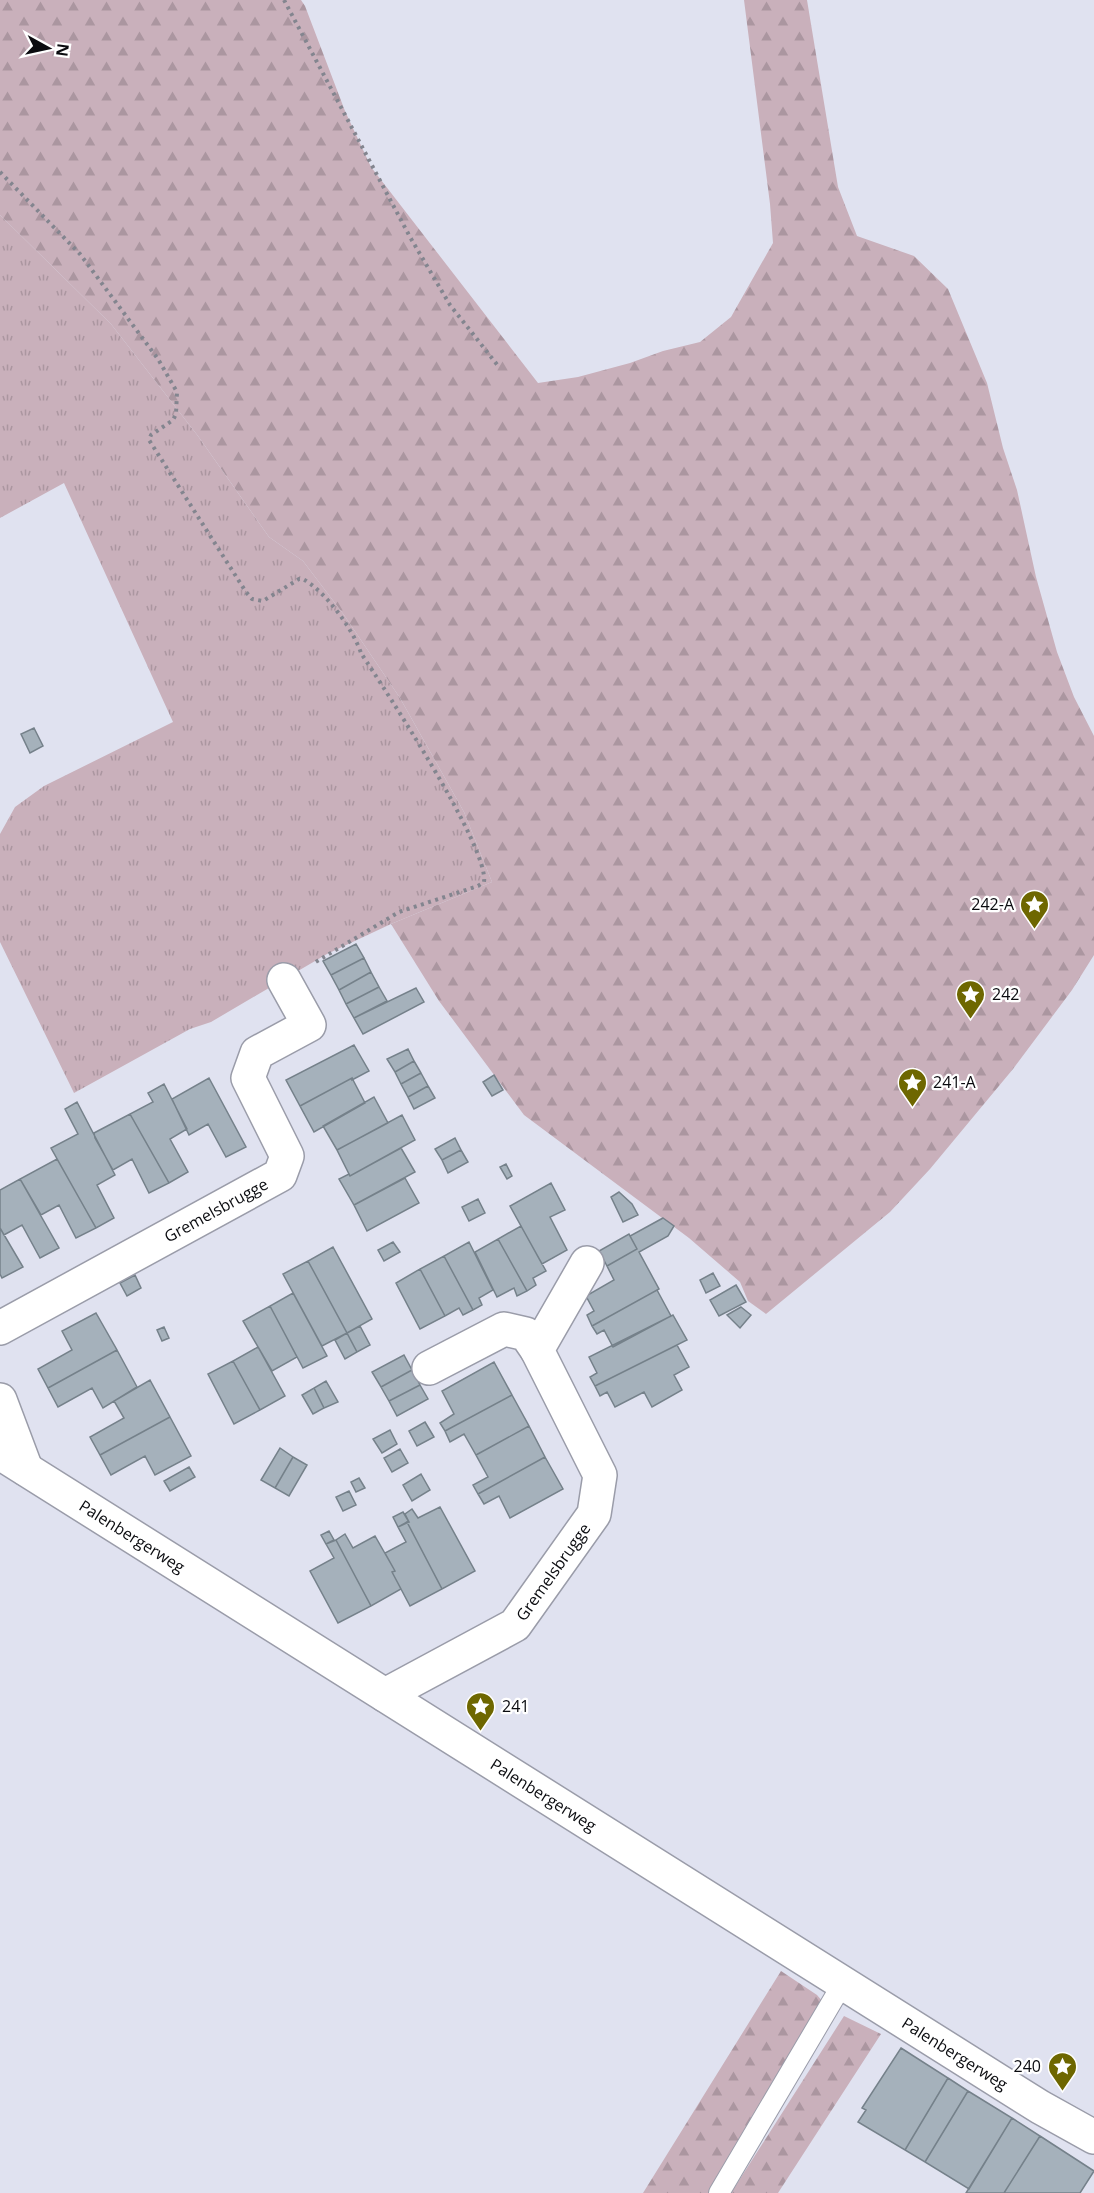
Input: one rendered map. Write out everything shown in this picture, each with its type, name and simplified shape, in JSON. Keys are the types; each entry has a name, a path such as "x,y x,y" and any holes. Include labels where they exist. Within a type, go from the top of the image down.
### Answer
{"street":[{"name":"Gremelsbrugge","path":"0,1328 280,1175 287,1156 248,1078 256,1053 309,1024 284,980"},
{"path":"537,1350 587,1263"},
{"name":"Gremelsbrugge","path":"384,1695 515,1626 594,1514 600,1475 537,1350 526,1334 504,1329 429,1368"},
{"path":"0,1400 13,1461"},
{"name":"Palenbergerweg","path":"13,1461 1040,2107 1091,2136"}],"lane":[{"path":"718,2193 843,1983"}],"path":[{"path":"285,0 411,237 450,305 499,366"},
{"path":"0,172 80,254 158,359 177,392 176,414 173,420 151,435 149,440 246,592 256,602 263,601 299,579 303,579 326,599 357,641 361,653 453,803 484,870 484,882 478,886 399,912 284,980"}],"green space":[{"path":"0,0 301,0 345,111 371,167 538,383 578,377 700,342 731,317 773,243 744,0 807,0 838,187 857,236 914,256 948,289 987,383 1003,448 1017,490 1036,577 1057,652 1074,697 1094,736 1094,955 1072,990 1013,1069 930,1169 890,1212 766,1314 748,1301 740,1282 689,1238 524,1115 439,1001 391,924 492,882 464,812 400,698 344,615 303,561 269,537 198,436 111,324 0,215"},
{"path":"0,215 111,324 198,436 269,537 303,561 344,615 400,698 464,812 492,882 391,924 327,954 211,1022 190,1029 74,1093 0,942 0,834 15,807 44,786 173,722 64,483 0,518"},
{"path":"781,1971 817,1995 823,2002 709,2193 643,2193"},
{"path":"844,2016 881,2034 778,2193 731,2193"}],"building":[{"path":"34,728 43,746 30,753 21,734"},
{"path":"356,944 364,958 331,975 323,961"},
{"path":"364,958 371,972 339,990 331,975"},
{"path":"371,972 379,987 346,1004 339,990"},
{"path":"379,987 387,1001 354,1018 346,1004"},
{"path":"416,988 424,1002 363,1034 354,1018"},
{"path":"354,1045 369,1071 300,1106 286,1080"},
{"path":"408,1049 414,1061 395,1072 387,1059"},
{"path":"414,1061 421,1073 401,1084 395,1072"},
{"path":"421,1073 428,1086 408,1097 401,1084"},
{"path":"494,1075 503,1090 492,1096 483,1082"},
{"path":"209,1078 246,1147 226,1157 208,1124 189,1135 172,1099"},
{"path":"352,1078 365,1103 314,1132 300,1106"},
{"path":"164,1084 187,1129 170,1139 188,1172 169,1183 130,1114 153,1102 148,1093"},
{"path":"428,1086 435,1098 414,1109 408,1097"},
{"path":"374,1097 388,1123 337,1150 323,1126"},
{"path":"77,1102 115,1175 97,1185 114,1218 96,1228 51,1148 78,1134 65,1109"},
{"path":"130,1114 169,1183 149,1193 132,1159 113,1170 95,1138 94,1133"},
{"path":"402,1115 415,1140 350,1176 337,1150"},
{"path":"455,1138 461,1150 442,1160 435,1149"},
{"path":"401,1148 415,1172 354,1205 339,1179 349,1174 350,1176"},
{"path":"461,1150 468,1162 448,1173 442,1160"},
{"path":"57,1159 96,1228 76,1238 59,1205 41,1215 20,1179"},
{"path":"506,1164 512,1176 507,1179 500,1167"},
{"path":"405,1178 419,1203 367,1231 354,1205"},
{"path":"20,1179 59,1248 40,1258 22,1225 4,1235 0,1228 0,1190"},
{"path":"551,1183 565,1210 550,1217 567,1250 542,1264 510,1206"},
{"path":"619,1192 632,1204 638,1215 623,1222 611,1197"},
{"path":"478,1199 485,1213 469,1221 462,1207"},
{"path":"663,1218 674,1226 668,1236 639,1252 659,1289 592,1326 587,1315 594,1311 586,1296 614,1280 607,1266 637,1249 630,1236"},
{"path":"521,1226 546,1271 533,1278 536,1285 527,1291 498,1239"},
{"path":"0,1228 23,1267 2,1278 0,1274"},
{"path":"629,1234 637,1249 607,1266 599,1251"},
{"path":"498,1239 527,1291 517,1296 514,1288 497,1297 475,1252"},
{"path":"393,1242 400,1252 384,1261 378,1250"},
{"path":"469,1242 493,1290 479,1298 482,1305 473,1310 444,1256"},
{"path":"333,1247 372,1319 347,1333 308,1261"},
{"path":"444,1256 473,1310 463,1315 459,1308 445,1316 420,1269"},
{"path":"308,1261 347,1333 322,1346 283,1274"},
{"path":"420,1269 445,1316 420,1329 396,1283"},
{"path":"713,1273 720,1286 706,1293 700,1280"},
{"path":"135,1275 141,1288 127,1296 120,1283"},
{"path":"736,1285 746,1302 719,1316 710,1300"},
{"path":"657,1290 671,1316 613,1347 604,1330 597,1334 592,1326"},
{"path":"293,1293 327,1356 303,1368 270,1306"},
{"path":"270,1306 297,1357 272,1371 243,1321"},
{"path":"741,1307 751,1315 740,1328 727,1315"},
{"path":"96,1313 117,1350 48,1388 38,1369 72,1350 62,1331"},
{"path":"673,1315 687,1340 595,1386 590,1377 597,1373 589,1357"},
{"path":"360,1326 370,1345 357,1352 347,1333"},
{"path":"164,1327 169,1338 162,1341 157,1330"},
{"path":"347,1333 357,1352 345,1359 335,1340"},
{"path":"677,1345 689,1367 674,1375 682,1390 652,1407 644,1392 615,1407 607,1392 600,1396 595,1386"},
{"path":"258,1347 285,1396 260,1410 233,1361"},
{"path":"117,1350 137,1387 103,1408 92,1388 58,1407 48,1388"},
{"path":"404,1355 412,1370 381,1387 372,1372"},
{"path":"233,1361 260,1410 234,1424 208,1374"},
{"path":"494,1362 512,1395 445,1431 440,1423 454,1414 442,1391"},
{"path":"412,1370 420,1385 389,1401 381,1387"},
{"path":"150,1380 170,1417 100,1455 90,1437 124,1418 114,1401"},
{"path":"326,1381 338,1402 324,1408 314,1388"},
{"path":"420,1385 428,1399 397,1416 389,1401"},
{"path":"314,1388 324,1408 313,1414 302,1395"},
{"path":"512,1395 529,1426 476,1455 464,1434 450,1442 445,1431"},
{"path":"170,1417 191,1456 155,1475 145,1456 111,1475 100,1455"},
{"path":"425,1422 434,1437 417,1446 409,1431"},
{"path":"529,1426 545,1457 478,1494 473,1485 488,1477 476,1455"},
{"path":"390,1430 397,1444 382,1453 373,1439"},
{"path":"280,1448 293,1457 275,1488 261,1480"},
{"path":"400,1449 408,1463 392,1472 384,1458"},
{"path":"293,1457 307,1465 289,1496 275,1488"},
{"path":"545,1457 563,1489 510,1518 499,1496 484,1504 478,1494"},
{"path":"189,1467 195,1477 170,1491 164,1481"},
{"path":"421,1474 430,1490 412,1501 403,1485"},
{"path":"359,1478 365,1488 356,1492 351,1482"},
{"path":"349,1491 356,1505 343,1511 336,1497"},
{"path":"440,1507 475,1571 442,1589 405,1514 412,1509 418,1518"},
{"path":"403,1512 409,1522 398,1527 393,1517"},
{"path":"407,1522 442,1589 410,1606 385,1553 406,1542 398,1527"},
{"path":"329,1531 334,1540 326,1544 321,1535"},
{"path":"345,1534 353,1548 375,1536 395,1571 392,1572 401,1589 371,1606 336,1540"},
{"path":"336,1540 371,1606 338,1623 310,1571 334,1558 326,1544"},
{"path":"901,2048 948,2078 905,2150 858,2122 866,2110 862,2108"},
{"path":"948,2078 968,2091 925,2162 905,2150"},
{"path":"968,2091 1012,2118 969,2189 925,2162"},
{"path":"1012,2118 1040,2136 1004,2193 966,2193"},
{"path":"1040,2136 1094,2171 1080,2193 1004,2193"}],"place":[{"name":"242-A","path":"1035,930"},
{"name":"242","path":"971,1020"},
{"name":"241-A","path":"912,1108"},
{"name":"241","path":"481,1732"},
{"name":"240","path":"1062,2092"}]}
